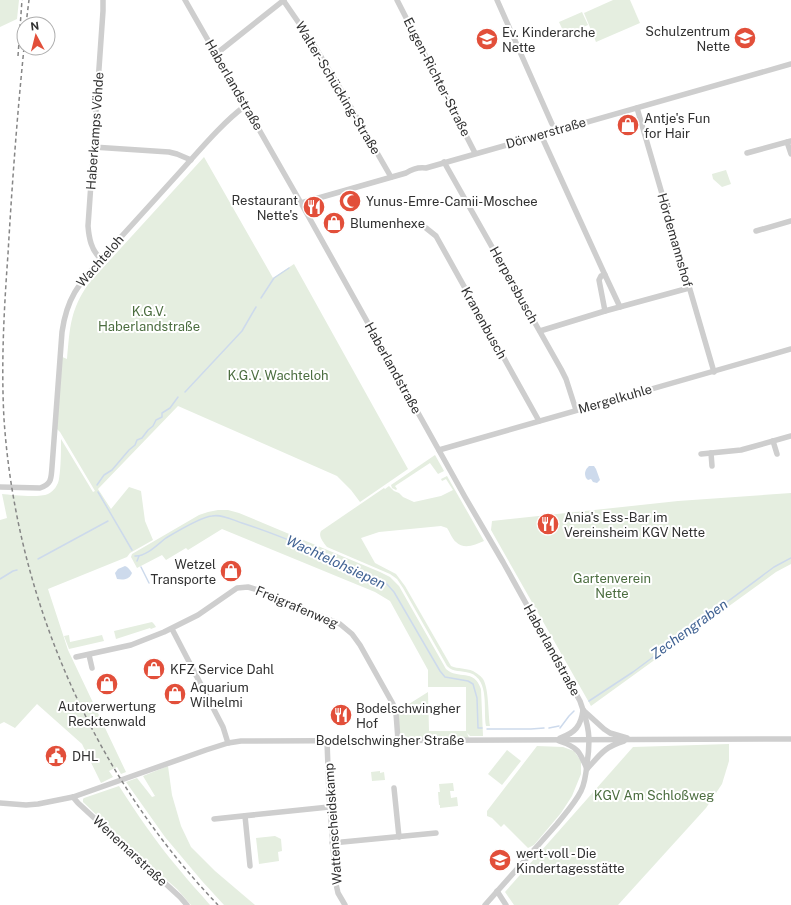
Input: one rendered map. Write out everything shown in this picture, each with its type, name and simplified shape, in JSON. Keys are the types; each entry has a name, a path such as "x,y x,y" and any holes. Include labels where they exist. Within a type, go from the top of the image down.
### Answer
{"street":[{"name":"Haberkamps Vöhde","path":"101,259 94,252 90,242 88,234 88,217 103,0"},
{"name":"Haberlandstraße","path":"185,0 301,203 462,493 504,562 580,701 590,740 587,769"},
{"path":"216,54 284,0"},
{"name":"Walter-Schücking-Straße","path":"284,0 331,72 391,177"},
{"name":"Eugen-Richter-Straße","path":"397,0 476,153"},
{"path":"497,0 552,124"},
{"name":"Dörwerstraße","path":"301,203 406,173 410,170 421,167 426,168 791,64"},
{"name":"Wachteloh","path":"0,488 40,488 46,486 51,478 62,332 68,305 75,291 101,259 216,133 245,106"},
{"name":"Hördemannshof","path":"637,108 714,372"},
{"path":"541,135 620,307"},
{"path":"747,154 789,141 791,154"},
{"path":"93,147 169,152 192,160"},
{"name":"Herpersbusch","path":"444,162 540,331 566,380 576,410"},
{"path":"756,231 791,221"},
{"name":"Kranenbusch","path":"426,228 436,236 539,421"},
{"path":"605,275 601,276 599,280 606,311"},
{"path":"540,331 689,288"},
{"name":"Mergelkuhle","path":"439,450 791,349"},
{"path":"701,454 741,450 791,436"},
{"path":"773,441 777,454"},
{"path":"711,453 712,466"},
{"name":"Freigrafenweg","path":"76,657 131,645 149,639 198,615 237,588 248,587 340,624 352,634 360,645 393,704 396,713 398,740"},
{"path":"172,629 223,727 228,743"},
{"path":"90,655 92,668"},
{"path":"583,709 610,733 632,739"},
{"path":"553,740 569,734 576,728 582,716 583,709"},
{"path":"485,905 567,811 580,791 585,780 587,769 600,754 614,744 632,739"},
{"name":"Bodelschwingher Straße","path":"0,803 26,805 73,797 228,743 241,741 791,739"},
{"path":"553,740 570,744 575,748 581,755 587,769"},
{"name":"Wattenscheidskamp","path":"327,741 332,843 336,884 338,893 345,905"},
{"path":"394,788 399,837"},
{"name":"Wenemarstraße","path":"73,797 187,905"},
{"path":"214,819 330,807"},
{"path":"245,816 250,866"},
{"path":"332,843 436,833"},
{"path":"497,891 506,905"}],"green space":[{"path":"0,0 19,0 16,19 0,27"},
{"path":"613,0 630,0 640,23 596,42 584,13"},
{"path":"582,12 588,25 565,35 559,22"},
{"path":"204,157 273,278 294,264 408,469 360,502 351,490 337,476 178,406 98,489 111,509 129,487 141,491 145,521 153,540 130,553 127,557 48,589 68,650 126,772 121,774 117,767 109,771 113,777 101,783 82,744 37,704 15,728 4,722 0,724 0,520 7,518 2,494 38,496 48,494 52,491 57,486 59,479 61,464 61,439 93,492 95,491 60,432 55,427 60,356 67,359 70,328 74,310 89,283"},
{"path":"726,170 731,184 722,187 713,179 712,174"},
{"path":"435,455 444,471 438,474 430,463 395,486 397,489 396,490 392,488 391,485"},
{"path":"447,476 484,541 470,546 462,546 455,541 447,528 441,526 379,532 361,538 375,563 396,574 405,586 451,666 473,671 483,679 487,695 490,726 486,726 484,696 481,682 470,673 455,670 447,666 397,579 390,574 327,547 320,535 321,531 384,488 385,489 389,486 403,497 414,502 441,496 453,490 446,479 442,481 441,479"},
{"name":"Gartenverein Nette","path":"791,493 791,564 776,572 591,706 491,530 492,521 678,501"},
{"path":"218,510 228,510 239,513 390,577 399,586 446,669 456,674 470,676 478,683 481,689 483,736 470,736 467,733 470,740 399,740 396,713 428,692 429,731 466,731 466,687 428,687 428,670 390,601 375,592 222,529 188,550 186,548 166,560 162,555 137,568 131,557 132,554 199,515"},
{"path":"152,622 156,627 116,639 114,631"},
{"path":"69,635 70,642 102,635 104,641 69,649 64,636"},
{"name":"KGV Am Schloßweg","path":"729,744 729,761 722,784 706,808 618,905 514,905 505,892 633,747"},
{"path":"537,746 563,747 574,751 581,761 581,774 572,796 561,813 534,845 528,848 504,824 501,827 492,818 487,816 487,811"},
{"path":"507,750 521,761 502,785 488,774"},
{"path":"168,766 172,795 181,826 191,847 215,871 255,905 224,905 165,837 126,782 137,778 152,797 155,796 143,776"},
{"path":"380,771 380,773 384,772 385,780 372,781 371,772"},
{"path":"453,783 454,791 450,791 451,798 457,797 458,806 440,808 438,792 440,792 439,784"},
{"path":"119,786 162,848 210,905 191,905 177,889 83,802 84,798"},
{"path":"275,836 281,839 282,851 278,852 279,861 259,864 256,838"}],"water":[{"path":"589,466 594,466 596,469 600,480 597,483 586,478 585,472"},
{"path":"125,566 132,573 131,575 126,579 117,579 115,573 118,569"}],"waterway":[{"name":"Wachtelohsiepen","path":"261,298 274,278 289,268"},
{"name":"Wachtelohsiepen","path":"185,392 242,331 256,307"},
{"name":"Wachtelohsiepen","path":"97,485 104,475 112,470 135,445 137,440 142,438 153,426 156,420 162,417 162,413 170,408 178,397"},
{"name":"Wachtelohsiepen","path":"98,492 132,550"},
{"name":"Wachtelohsiepen","path":"135,556 148,552 166,538 195,522 207,517 220,516 296,543 385,582 394,592 440,671 445,677 468,681 473,684 477,698 478,728 482,728"},
{"path":"38,559 108,521"},
{"name":"Wachtelohsiepen","path":"137,561 139,556"},
{"name":"Zechengraben","path":"589,701 633,672 774,567 791,558"},
{"path":"141,567 149,583"},
{"path":"0,579 17,570"},
{"name":"Wachtelohsiepen","path":"560,728 574,711"},
{"name":"Wachtelohsiepen","path":"549,728 559,726"},
{"name":"Wachtelohsiepen","path":"487,729 544,728"}],"railway":[{"path":"21,16 22,0"},
{"path":"27,16 29,0"},
{"path":"23,56 15,151 3,336 3,378 4,419 12,486 25,552 44,617 69,681 99,742 134,800 174,854 218,905"}],"place":[{"name":"Schulzentrum Nette","path":"745,38"},
{"name":"Ev. Kinderarche Nette","path":"487,39"},
{"name":"Antje's Fun for Hair","path":"628,125"},
{"name":"Yunus-Emre-Camii-Moschee","path":"350,201"},
{"name":"Restaurant Nette's","path":"314,207"},
{"name":"Blumenhexe","path":"334,223"},
{"name":"Ania's Ess-Bar im Vereinsheim KGV Nette","path":"548,524"},
{"name":"Wetzel Transporte","path":"231,571"},
{"name":"KFZ Service Dahl","path":"154,669"},
{"name":"Autoverwertung Recktenwald","path":"107,684"},
{"name":"Aquarium Wilhelmi","path":"175,694"},
{"name":"Bodelschwingher Hof","path":"341,715"},
{"name":"DHL","path":"56,756"},
{"name":"wert-voll - Die Kindertagesstätte","path":"500,860"}],"park label":[{"name":"K.G.V. Haberlandstraße","path":"149,318"},
{"name":"K.G.V. Wachteloh","path":"278,375"}]}
